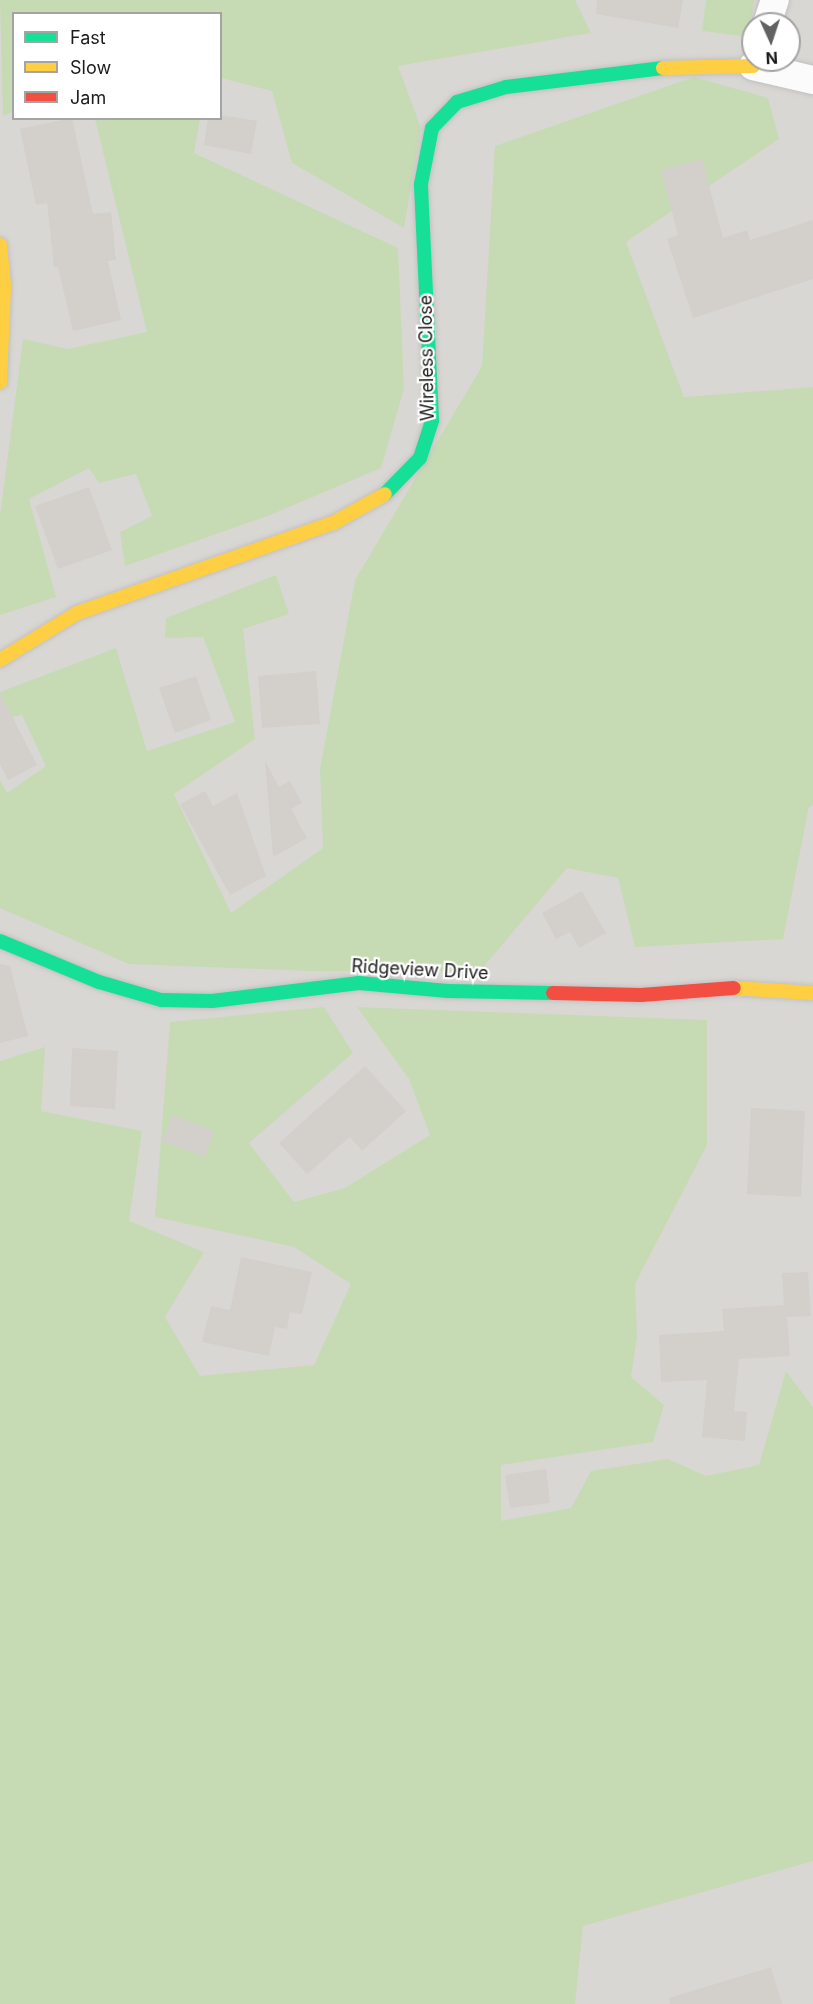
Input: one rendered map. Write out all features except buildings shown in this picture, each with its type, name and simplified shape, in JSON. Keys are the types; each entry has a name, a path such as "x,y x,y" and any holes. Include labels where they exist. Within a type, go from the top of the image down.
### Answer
{"street":[{"name":"Wireless Close","path":"0,660 77,613 335,522 382,498 420,458 432,420 421,184 432,128 458,102 506,87 644,69 741,64"},
{"path":"785,72 813,80"},
{"path":"0,245 4,286 0,382"},
{"name":"Ridgeview Drive","path":"0,941 99,982 161,1000 212,1001 359,983 448,991 641,995 744,987 813,993"}],"shaded area":[{"path":"0,0 813,0 813,2004 0,2004"}],"green space":[{"path":"0,0 575,0 591,33 398,66 421,128 404,228 292,163 272,91 222,78 222,12 12,12 12,112 3,116"},
{"path":"706,0 754,0 752,12 741,12 741,36 702,31"},
{"path":"694,77 768,98 779,139 626,242 684,397 813,387 813,806 809,806 783,939 635,947 618,878 567,868 480,971 311,971 129,964 0,908 0,780 7,793 46,766 22,715 0,720 0,692 116,648 147,751 235,722 203,637 165,638 166,618 276,575 289,614 243,629 255,739 174,794 231,913 323,848 320,769 355,580 482,366 495,146"},
{"path":"95,120 200,120 194,153 398,248 404,389 381,468 270,515 125,566 120,532 152,516 136,474 99,483 89,468 29,499 56,597 0,615 0,516 23,339 68,349 147,332"},
{"path":"324,1007 353,1053 249,1143 294,1202 345,1188 430,1135 409,1079 357,1007 707,1020 707,1145 635,1284 637,1337 631,1377 664,1405 653,1442 501,1465 501,1521 571,1508 591,1471 668,1459 706,1476 759,1465 786,1371 813,1407 813,1861 583,1926 575,2004 0,2004 0,1061 45,1047 41,1111 142,1131 129,1221 204,1252 165,1317 200,1376 314,1365 351,1284 294,1247 155,1217 170,1022"}],"traffic: fast":[{"path":"385,494 420,458 432,420 421,184 432,128 457,102 506,87 663,68"},
{"path":"0,941 99,982 161,1000 212,1001 359,983 448,991 553,993"}],"traffic: slow":[{"path":"663,68 741,66"},
{"path":"0,245 4,286 0,382"},
{"path":"0,660 77,613 335,522 385,494"},
{"path":"734,988 813,993"}],"traffic: jam":[{"path":"553,993 641,995 734,988"}]}
